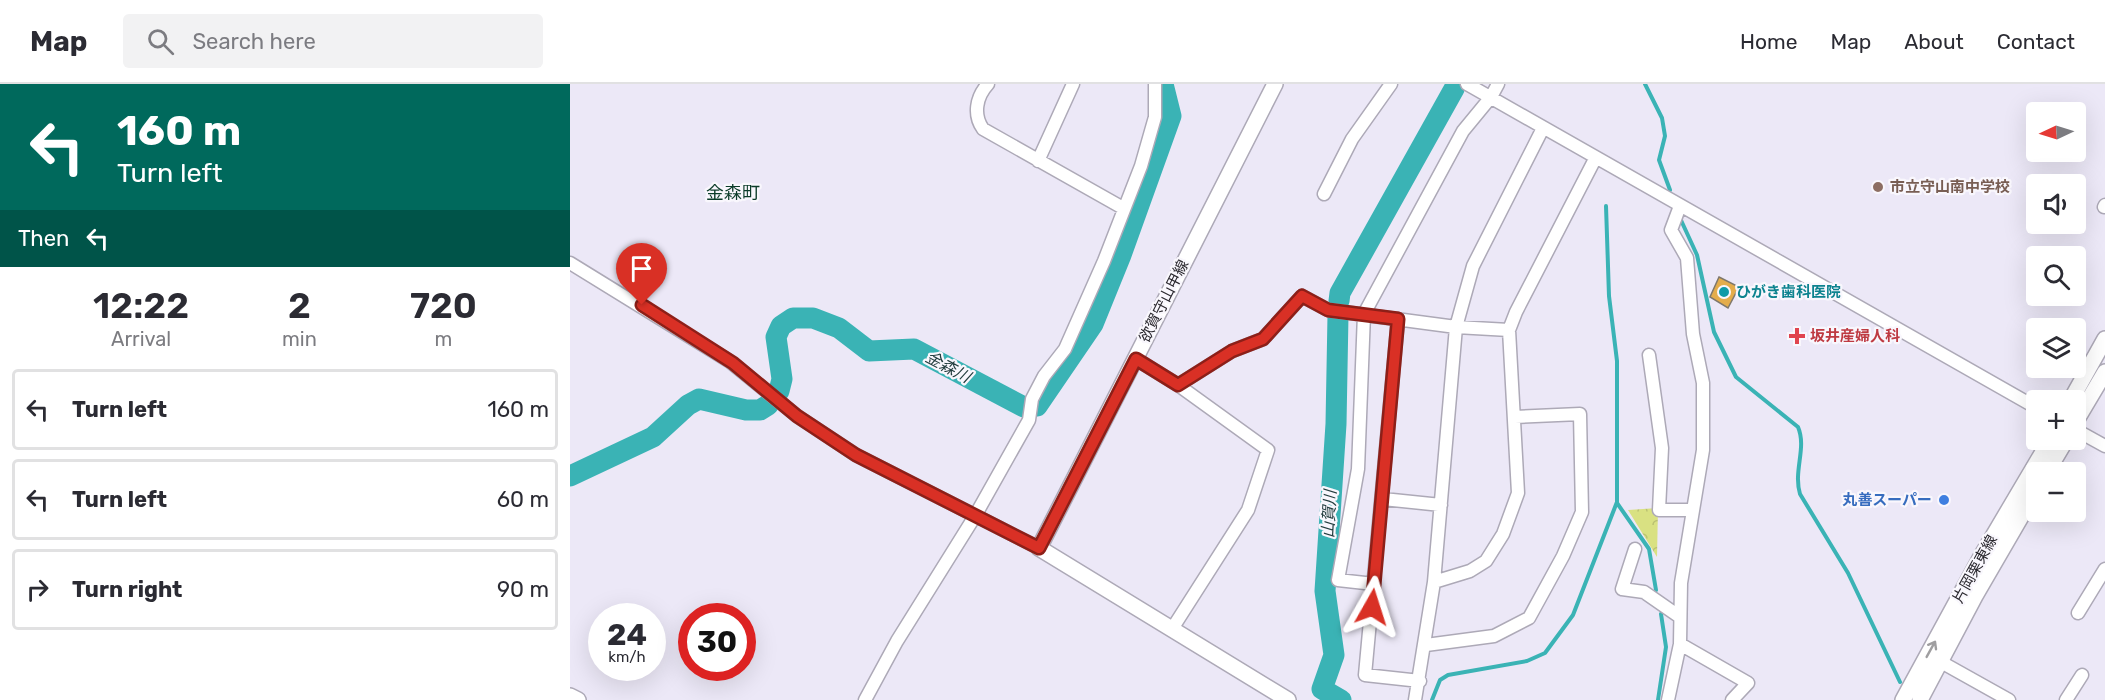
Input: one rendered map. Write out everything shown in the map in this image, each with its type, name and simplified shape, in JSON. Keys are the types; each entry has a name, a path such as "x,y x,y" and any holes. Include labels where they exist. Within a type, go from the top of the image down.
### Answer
{"main road":[{"name":"欲賀守山甲線","path":"1039,548 1275,84"},
{"path":"2077,390 2105,339"},
{"path":"2086,405 2105,372"},
{"name":"片岡栗東線","path":"1903,700 2044,450"},
{"name":"片岡栗東線","path":"1920,700 1975,596 2026,508"},
{"path":"1039,548 1287,700"},
{"path":"570,696 578,700"}],"street":[{"path":"988,84 978,99 978,123 983,129 1123,208"},
{"path":"1038,160 1073,84"},
{"path":"865,700 897,641 975,516 1029,420 1032,399 1044,376 1065,349 1141,166 1155,117 1155,84"},
{"path":"1324,194 1352,139 1391,84"},
{"path":"1467,84 1595,159 2026,402"},
{"path":"1374,584 1338,580 1358,469 1364,314 1463,131 1491,97 1497,84"},
{"path":"1414,700 1420,681 1434,582 1456,327 1473,266 1543,128"},
{"path":"1434,582 1470,571 1486,561 1503,534 1518,492 1509,330 1516,312 1595,159"},
{"path":"1668,700 1680,644 1681,583 1703,450 1703,383 1693,334 1687,258 1671,230 1680,206"},
{"path":"570,263 729,361 797,416 856,455 1039,548"},
{"path":"1178,385 1232,351 1263,339 1302,296 1328,310 1456,327 1509,330"},
{"path":"1398,319 1365,675 1420,681"},
{"path":"1649,355 1662,448 1659,510 1693,510"},
{"path":"1136,359 1178,385 1268,450 1248,510 1172,629"},
{"path":"1426,645 1494,636 1529,618 1563,556 1582,512 1580,414 1515,417"},
{"path":"2086,436 2105,446"},
{"path":"1383,500 1441,505"},
{"path":"1635,549 1622,589 1644,592 1680,617"},
{"path":"2078,613 2105,568"},
{"path":"1680,644 1748,683 1732,700"},
{"path":"1941,662 2009,700"},
{"path":"2066,700 2082,675"}],"green space":[{"path":"1658,508 1657,557 1628,510"}],"building":[{"name":"ひがき歯科医院","path":"1719,277 1739,287 1728,308 1710,297"}],"waterway":[{"name":"金森川","path":"570,476 653,437 688,405 699,399 746,410 760,410 768,405 779,391 782,379 776,337 781,326 793,318 813,318 839,328 869,351 914,349 1024,407 1037,406 1093,324 1121,255 1171,116 1163,84"},
{"path":"1645,84 1662,118 1665,136 1659,160 1670,190"},
{"name":"山賀川","path":"1339,301 1340,293 1454,89"},
{"path":"1432,700 1440,680 1448,675 1527,661 1545,653 1573,615 1617,502 1617,361 1609,296 1606,206"},
{"path":"1680,218 1697,255 1714,332 1736,377 1798,427 1801,443 1798,477 1800,494 1848,573 1900,682"},
{"name":"山賀川","path":"1338,315 1336,424 1325,591 1334,655 1322,689 1341,700"},
{"path":"1617,503 1649,549 1656,590"},
{"path":"1658,700 1666,647 1661,614"}],"place":[{"name":"市立守山南中学校","path":"1878,187"},
{"name":"ひがき歯科医院","path":"1724,292"},
{"name":"坂井産婦人科","path":"1797,336"},
{"name":"丸善スーパー","path":"1944,500"}],"district":[{"name":"金森町","path":"733,193"}],"route":[{"path":"642,305 733,363 797,416 856,455 1039,548 1108,409 1136,359 1178,385 1232,351 1263,339 1302,296 1328,310 1398,319 1372,607"}]}
